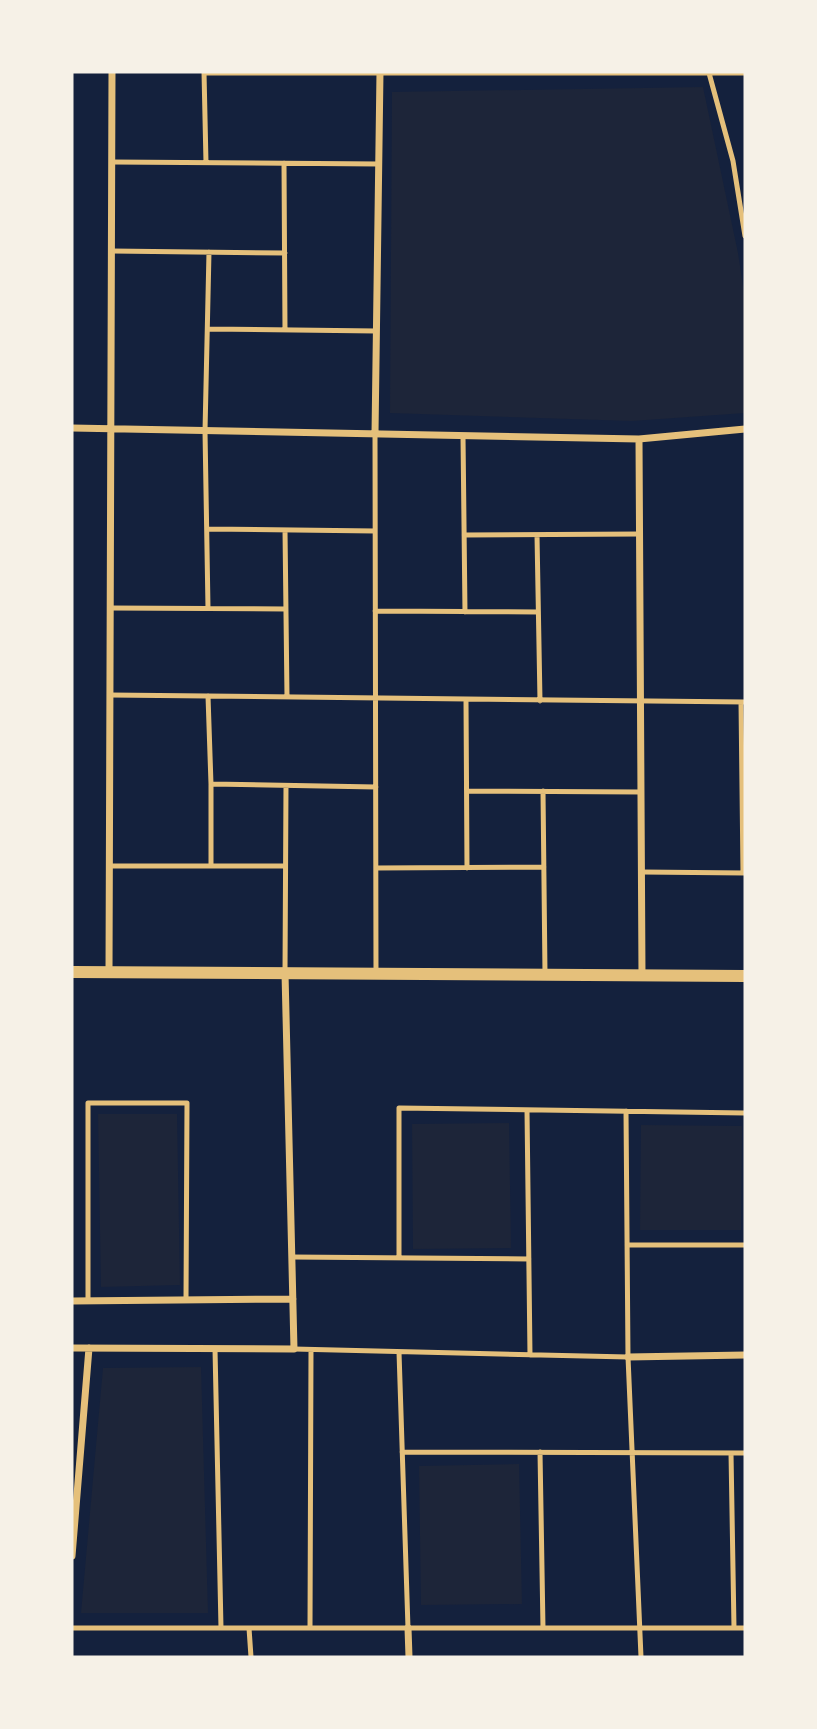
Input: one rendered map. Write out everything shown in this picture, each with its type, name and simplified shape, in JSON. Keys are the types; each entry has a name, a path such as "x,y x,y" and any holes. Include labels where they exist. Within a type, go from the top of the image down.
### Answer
{"street":[{"path":"109,972 112,72"},
{"path":"375,434 380,72"},
{"path":"72,428 639,439 745,429"},
{"path":"639,439 642,975"},
{"path":"72,972 745,976"},
{"path":"72,1348 294,1349 285,973"},
{"path":"72,1301 293,1299"},
{"path":"72,1556 89,1348"},
{"path":"628,1357 745,1355"},
{"path":"408,1628 409,1657"}],"lane":[{"path":"206,163 204,72 745,73"},
{"path":"709,73 733,161 745,236"},
{"path":"112,162 379,164"},
{"path":"284,163 285,330"},
{"path":"112,251 285,253"},
{"path":"208,608 205,431 209,252"},
{"path":"208,329 376,331"},
{"path":"375,434 376,974"},
{"path":"463,436 465,612"},
{"path":"207,529 375,531"},
{"path":"285,530 287,697"},
{"path":"464,535 640,534"},
{"path":"537,535 540,701"},
{"path":"110,608 286,609"},
{"path":"375,611 538,612"},
{"path":"110,695 743,702 744,873 642,872"},
{"path":"208,696 211,866"},
{"path":"466,700 467,868"},
{"path":"211,784 376,788"},
{"path":"285,973 286,786"},
{"path":"467,791 641,792"},
{"path":"543,791 545,975"},
{"path":"109,866 285,866"},
{"path":"376,868 544,867"},
{"path":"88,1301 88,1103 187,1103 187,1300"},
{"path":"399,1258 398,1108 745,1113"},
{"path":"527,1110 530,1355"},
{"path":"626,1111 628,1357 641,1657"},
{"path":"627,1245 745,1245"},
{"path":"292,1257 529,1259"},
{"path":"215,1349 221,1628"},
{"path":"294,1349 628,1357"},
{"path":"310,1628 311,1350"},
{"path":"399,1352 408,1628"},
{"path":"402,1452 745,1453"},
{"path":"540,1452 543,1628"},
{"path":"731,1453 734,1628"},
{"path":"249,1628 251,1657"},
{"path":"72,1629 745,1628"}],"shaded area":[{"path":"703,87 745,299 745,413 632,421 390,413 392,92"},
{"path":"98,1114 177,1114 180,1285 101,1287"},
{"path":"509,1123 511,1248 413,1249 412,1124"},
{"path":"641,1125 742,1126 741,1230 640,1230"},
{"path":"201,1367 208,1613 81,1613 103,1368"},
{"path":"519,1464 522,1604 421,1605 419,1466"}]}
